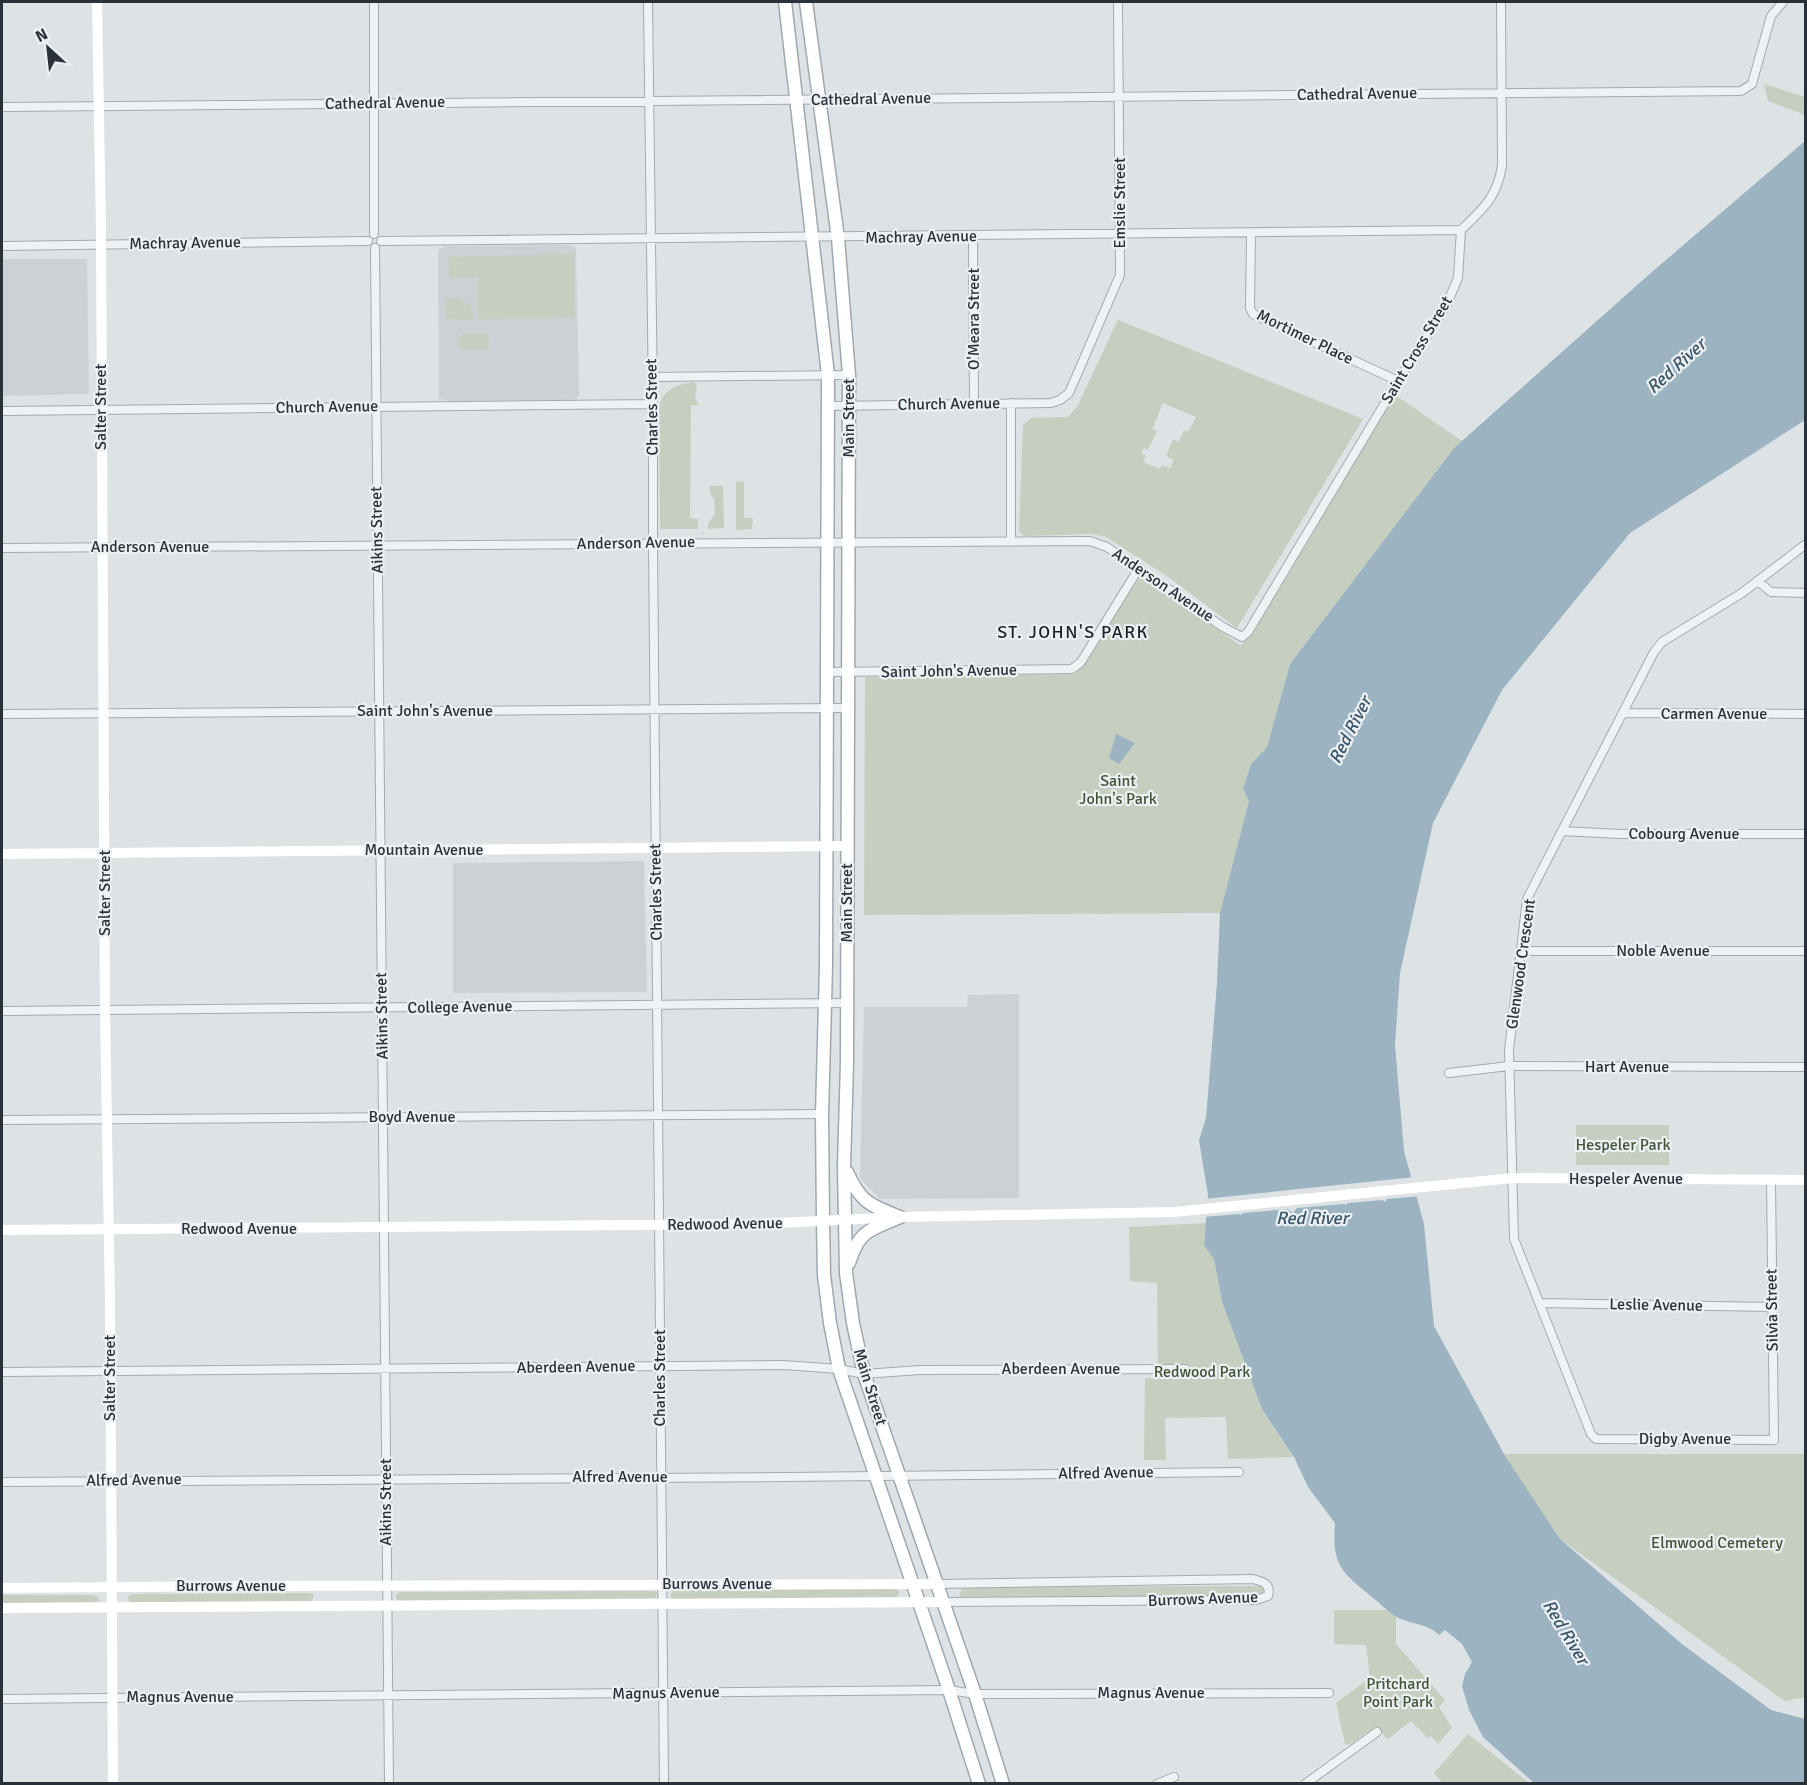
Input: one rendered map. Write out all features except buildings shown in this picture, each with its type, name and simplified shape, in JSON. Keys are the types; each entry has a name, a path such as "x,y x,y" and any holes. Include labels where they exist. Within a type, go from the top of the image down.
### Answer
{"main road":[{"name":"Salter Street","path":"97,2 101,244 105,1010 114,1698 113,1784"},
{"name":"Main Street","path":"785,2 828,375 825,1005 822,1114 826,1294 839,1369 979,1784"},
{"name":"Main Street","path":"806,2 838,238 850,405 844,1166 846,1274 864,1374 975,1694 1003,1784"},
{"name":"Mountain Avenue","path":"2,854 847,846"},
{"path":"844,1166 862,1198 875,1207 900,1217"},
{"name":"Hespeler Avenue","path":"1448,1184 1513,1178 1806,1180"},
{"name":"Redwood Avenue","path":"2,1230 659,1226 900,1217 1174,1212 1448,1184"},
{"path":"846,1274 859,1238 870,1230 900,1217"},
{"name":"Burrows Avenue","path":"2,1588 936,1584"},
{"name":"Burrows Avenue","path":"2,1608 943,1602"}],"street":[{"path":"374,2 375,234"},
{"name":"Charles Street","path":"648,2 664,1784"},
{"name":"Emslie Street","path":"1069,393 1120,274 1119,2"},
{"path":"1461,230 1487,204 1500,182 1502,165 1501,2"},
{"name":"Cathedral Avenue","path":"2,107 1741,91 1752,84 1771,16 1783,2"},
{"name":"Machray Avenue","path":"381,241 1461,230"},
{"name":"Saint Cross Street","path":"1242,637 1248,632 1398,381 1447,304 1458,278 1461,230"},
{"name":"Mortimer Place","path":"1251,233 1250,308 1253,314 1398,381"},
{"path":"375,234 381,241 379,247 375,248 370,247 368,241 369,237 375,234"},
{"name":"O'Meara Street","path":"973,236 974,402"},
{"name":"Machray Avenue","path":"2,246 368,241"},
{"name":"Aikins Street","path":"375,248 389,1784"},
{"path":"652,377 849,375"},
{"name":"Church Avenue","path":"828,406 974,402 1051,403 1069,393"},
{"path":"1011,403 1011,542"},
{"name":"Church Avenue","path":"2,411 653,404"},
{"name":"Anderson Avenue","path":"2,548 1090,541 1107,547 1223,627 1242,637"},
{"name":"Glenwood Crescent","path":"1596,1439 1591,1434 1514,1239 1509,1050 1527,899 1654,652 1662,642 1742,593 1806,544"},
{"name":"Saint John's Avenue","path":"826,672 1072,669 1081,662 1139,568"},
{"path":"1758,581 1771,592 1806,593"},
{"name":"Saint John's Avenue","path":"2,714 848,708"},
{"name":"Carmen Avenue","path":"1623,713 1806,714"},
{"name":"Cobourg Avenue","path":"1562,831 1620,834 1806,834"},
{"name":"Noble Avenue","path":"1521,951 1806,951"},
{"name":"College Avenue","path":"2,1011 847,1003"},
{"name":"Hart Avenue","path":"1449,1073 1509,1066 1806,1067"},
{"name":"Boyd Avenue","path":"2,1120 822,1114"},
{"name":"Silvia Street","path":"1771,1180 1774,1440"},
{"name":"Leslie Avenue","path":"1540,1303 1772,1306"},
{"name":"Aberdeen Avenue","path":"2,1372 783,1365 839,1369 864,1374 920,1370 1185,1369"},
{"name":"Digby Avenue","path":"1596,1439 1774,1440"},
{"name":"Alfred Avenue","path":"2,1482 1239,1472"},
{"name":"Burrows Avenue","path":"936,1584 1254,1579 1264,1582 1269,1590 1268,1596 1256,1600 943,1602"},
{"name":"Magnus Avenue","path":"2,1699 949,1690 975,1694 1329,1693"},
{"path":"1305,1784 1377,1732"},
{"path":"1157,1784 1174,1777"}],"shaded area":[{"path":"569,245 575,247 576,251 579,394 577,398 573,400 448,401 439,398 438,250 445,246"},
{"path":"2,259 87,259 89,394 2,396"},
{"path":"644,861 647,992 453,993 453,863"},
{"path":"1019,994 1019,1198 880,1199 860,1178 864,1007 967,1007 968,995"}],"green space":[{"path":"1764,84 1805,97 1805,115 1768,101"},
{"path":"574,254 575,318 478,319 477,277 449,277 449,257"},
{"path":"452,298 467,303 474,317 468,320 446,319 445,300"},
{"path":"1118,320 1363,419 1237,628 1167,576 1106,537 1092,534 1024,536 1019,531 1023,425 1031,418 1068,417 1077,407","holes":["1163,403 1196,417 1188,432 1184,430 1179,442 1173,439 1166,456 1174,460 1170,468 1162,465 1160,469 1143,462 1146,456 1141,453 1144,448 1148,450 1157,431 1152,429"]},
{"path":"463,333 488,333 489,349 460,349 459,338"},
{"path":"693,382 697,385 695,398 699,405 691,405 690,518 698,519 698,529 660,529 659,408 667,392"},
{"name":"Saint John's Park","path":"1395,395 1462,441 1454,448 1290,664 1267,747 1251,764 1243,789 1249,801 1220,913 864,915 865,677 1075,674 1141,576 1241,646"},
{"path":"744,481 744,518 753,518 752,529 736,530 736,482"},
{"path":"709,486 723,486 724,528 708,529 708,523 715,514 714,498 712,498"},
{"name":"Hespeler Park","path":"1576,1125 1669,1125 1669,1165 1576,1165"},
{"name":"Redwood Park","path":"1206,1223 1204,1245 1214,1259 1222,1302 1262,1409 1294,1457 1228,1459 1226,1417 1165,1418 1166,1460 1144,1460 1145,1378 1158,1378 1157,1283 1130,1281 1129,1227"},
{"name":"Elmwood Cemetery","path":"1504,1454 1805,1454 1805,1697 1785,1701 1560,1539"},
{"path":"1260,1586 1266,1592 1261,1596 965,1598 959,1593 964,1587"},
{"path":"896,1589 900,1592 897,1597 673,1599 670,1596 673,1590"},
{"path":"400,1592 657,1592 656,1598 400,1601 395,1596"},
{"path":"309,1593 314,1595 312,1601 132,1602 127,1598 132,1594"},
{"path":"2,1595 91,1595 99,1597 99,1601 2,1603"},
{"name":"Pritchard Point Park","path":"1334,1610 1396,1610 1396,1644 1445,1700 1439,1707 1452,1728 1438,1744 1431,1736 1428,1738 1411,1721 1388,1739 1375,1727 1349,1745 1345,1744 1336,1703 1370,1678 1366,1645 1334,1644"},
{"path":"1468,1734 1529,1783 1438,1783 1441,1781 1434,1773"}],"water":[{"name":"Red River","path":"1805,141 1805,420 1630,533 1502,690 1433,823 1400,973 1395,1045 1404,1151 1424,1224 1434,1326 1504,1454 1560,1539 1682,1644 1771,1710 1805,1719 1805,1783 1534,1783 1483,1737 1469,1710 1462,1686 1465,1674 1472,1662 1462,1644 1445,1630 1439,1635 1429,1628 1394,1615 1352,1580 1340,1566 1335,1549 1335,1523 1308,1487 1294,1457 1262,1409 1222,1302 1214,1259 1204,1245 1208,1195 1199,1140 1206,1118 1220,913 1249,801 1243,789 1251,764 1267,747 1290,664 1454,448 1653,271"},
{"path":"1116,734 1135,743 1119,764 1109,758"}],"pier":[{"path":"1415,1177 1420,1196 1387,1199 1385,1202 1383,1200 1297,1208 1293,1213 1288,1209 1203,1217 1204,1199"}],"district":[{"name":"ST. JOHN'S PARK","path":"1073,632"}]}
